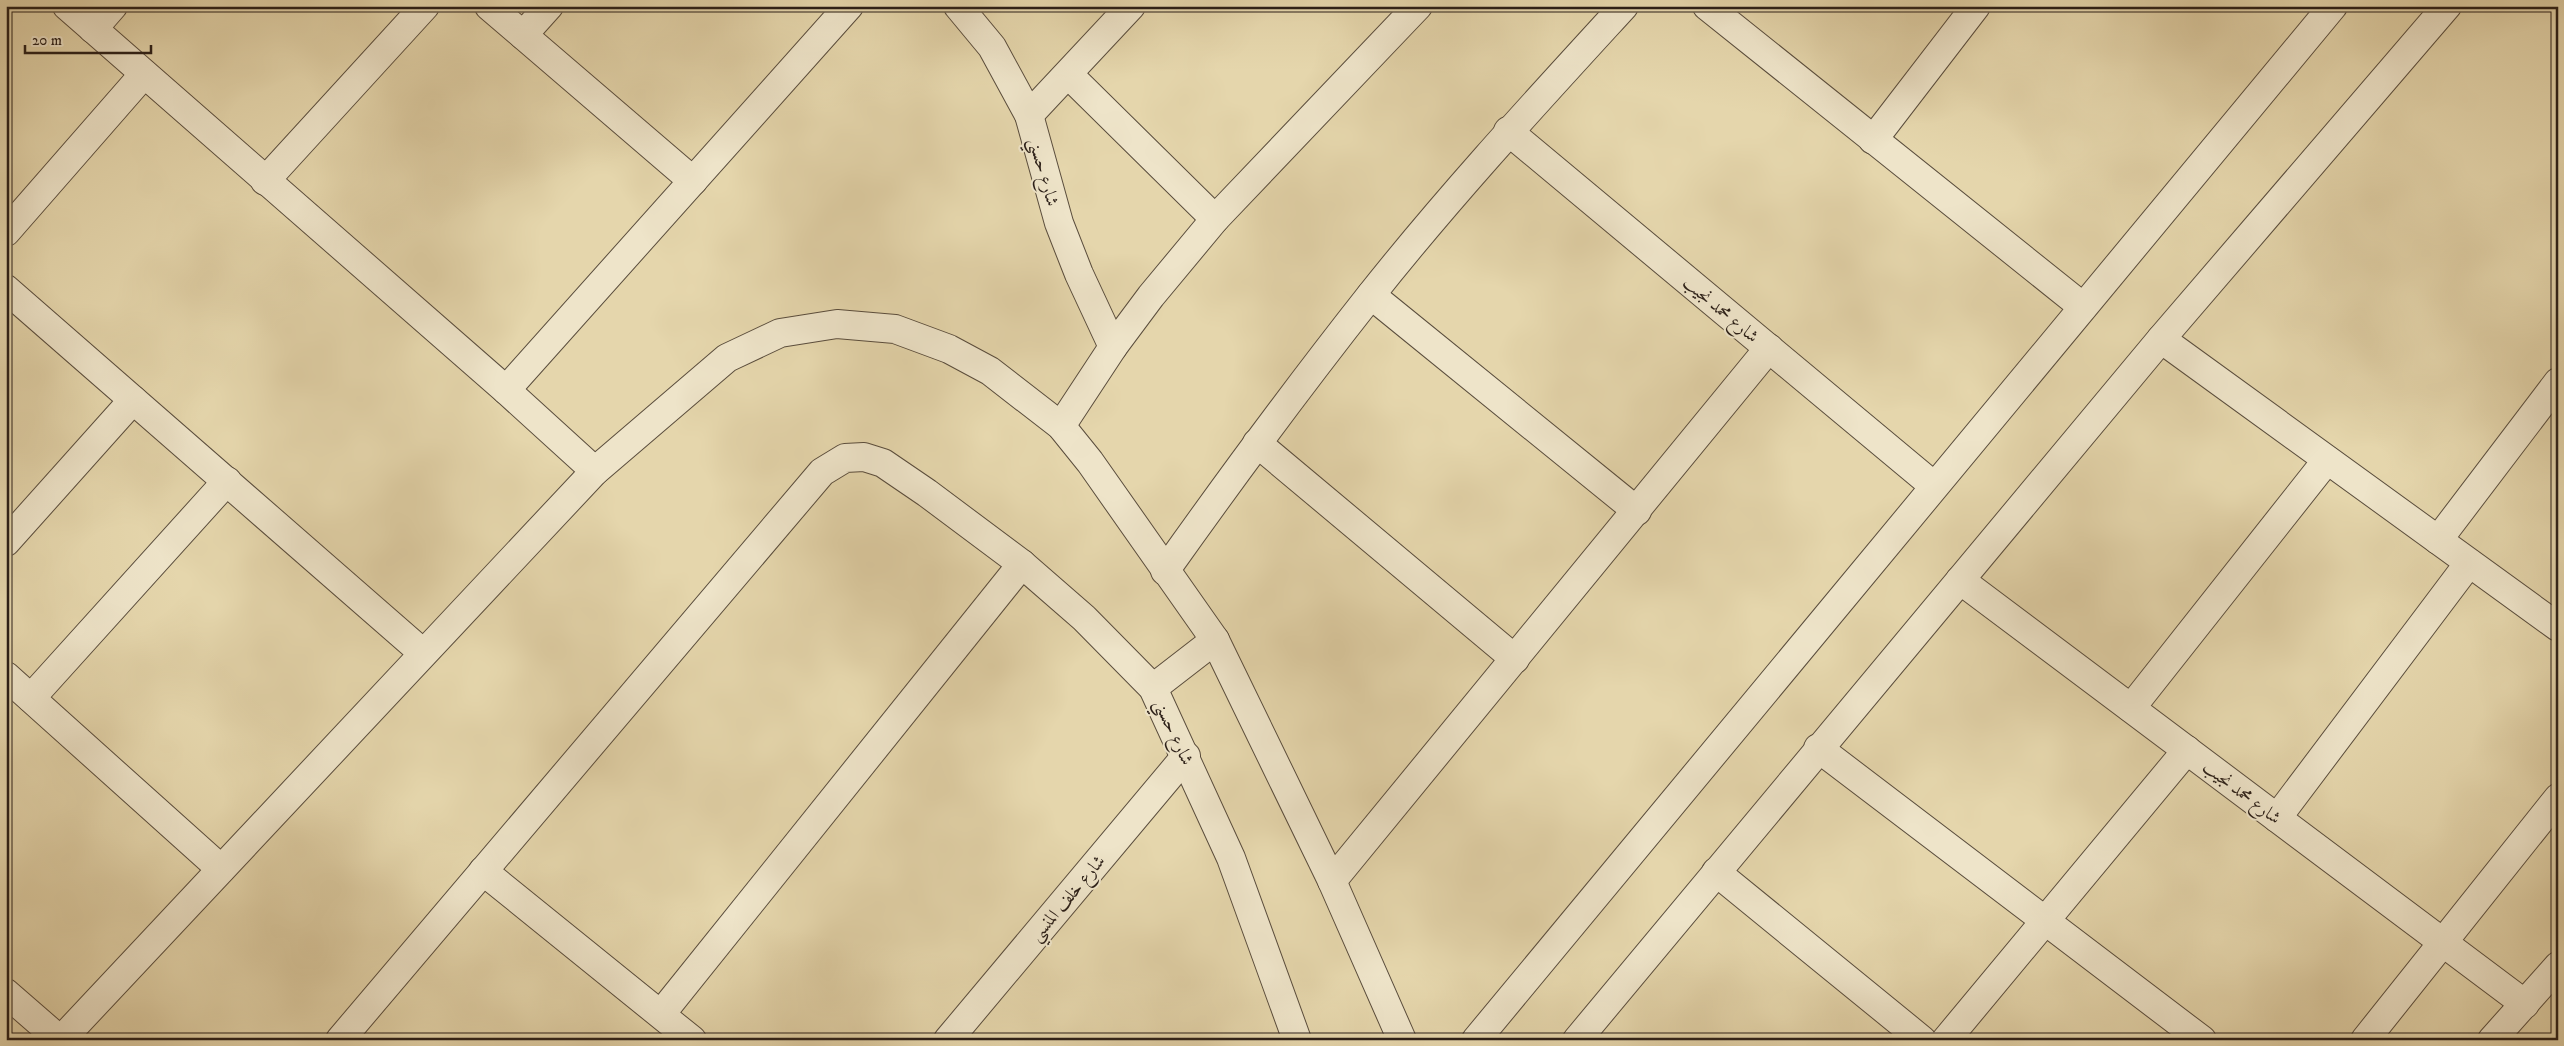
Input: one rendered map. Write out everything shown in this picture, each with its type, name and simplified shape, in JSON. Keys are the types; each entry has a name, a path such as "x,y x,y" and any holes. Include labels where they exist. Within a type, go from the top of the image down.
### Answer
{"street":[{"path":"67,6 506,390 595,471"},
{"path":"93,29 113,6"},
{"path":"265,181 425,6"},
{"path":"489,6 693,181"},
{"path":"523,35 548,6"},
{"path":"506,390 849,6"},
{"name":"شارع حسني","path":"958,6 992,47 1029,115 1060,224 1079,274 1113,347"},
{"path":"1029,115 1069,75 1131,6"},
{"path":"1165,571 1257,443 1371,295 1508,131 1624,6"},
{"path":"1707,6 2083,307"},
{"path":"1873,140 1976,6"},
{"path":"1476,1040 2333,6"},
{"path":"1577,1040 1818,748 2161,339 2447,6"},
{"path":"1061,426 1113,347 1151,296 1215,219 1413,8"},
{"path":"6,232 144,74"},
{"path":"1069,75 1215,219"},
{"name":"شارع محمد نجيب","path":"1508,131 1934,486"},
{"path":"6,289 423,653"},
{"path":"1371,295 1637,510"},
{"path":"6,993 60,1040 595,471 727,358 780,334 837,324 894,329 949,349 990,371 1061,426 1090,462 1215,640 1332,881 1402,1040"},
{"path":"2161,339 2558,627"},
{"path":"1332,881 1769,348"},
{"path":"2438,540 2558,382"},
{"path":"6,542 133,400"},
{"path":"1257,443 1515,659"},
{"path":"352,1036 483,871 822,472 845,458 864,457 882,464 927,493 1022,564 1084,618 1154,688"},
{"path":"2131,708 2328,460"},
{"path":"31,698 227,481"},
{"path":"2277,818 2469,562"},
{"path":"661,1014 1022,564"},
{"name":"شارع محمد نجيب","path":"1960,580 2525,1004"},
{"name":"شارع حسني","path":"1215,640 1154,688 1231,858 1297,1040"},
{"path":"6,676 221,869"},
{"path":"1818,748 2202,1040"},
{"path":"1946,1040 2187,750"},
{"name":"شارع خلف المنسي","path":"948,1040 1186,756"},
{"path":"2365,1040 2558,798"},
{"path":"483,871 661,1014 683,1037"},
{"path":"1716,872 1922,1040"},
{"path":"2492,1040 2558,966"}]}
